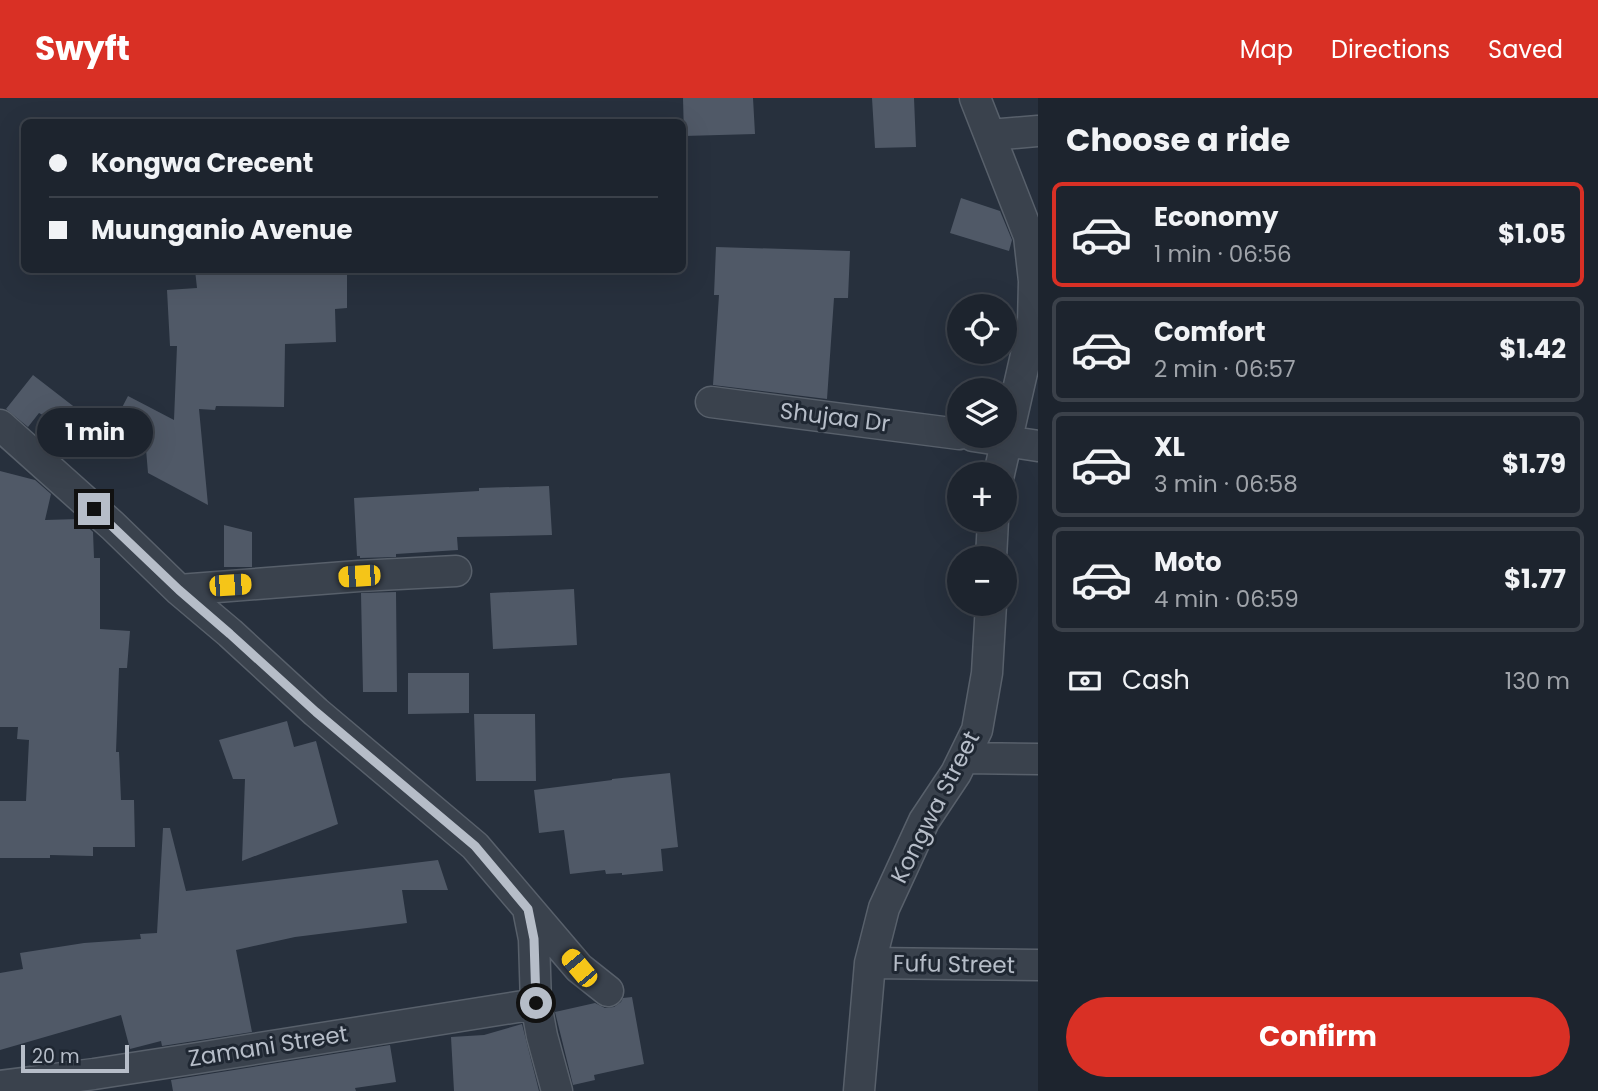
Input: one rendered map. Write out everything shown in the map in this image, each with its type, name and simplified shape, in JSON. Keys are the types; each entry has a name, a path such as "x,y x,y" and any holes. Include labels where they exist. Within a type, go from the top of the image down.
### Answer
{"street":[{"path":"975,98 1030,236 1034,270 1033,324 1017,393"},
{"path":"990,135 1038,131"},
{"name":"Shujaa Dr","path":"711,402 947,432"},
{"path":"0,425 316,712 475,846 579,968 608,992"},
{"path":"1017,443 1038,446"},
{"path":"179,590 456,571"},
{"name":"Kongwa Street","path":"859,1091 870,963 884,908 924,821 964,758 977,730 986,673 990,616"},
{"path":"964,758 1038,760"},
{"path":"528,909 534,939 536,1003 557,1091"},
{"name":"Fufu Street","path":"870,963 1038,965"},
{"name":"Zamani Street","path":"0,1086 185,1060 536,1003"}],"building":[{"path":"683,98 753,98 755,134 686,136 686,119 684,119"},
{"path":"872,98 914,98 916,147 875,148"},
{"path":"961,198 1000,211 1012,240 1009,251 950,233"},
{"path":"716,247 850,251 848,298 834,298 827,399 713,385 719,295 714,295"},
{"path":"195,273 347,273 347,308 335,309 336,342 285,344 284,407 216,406 215,410 199,409 208,505 148,473 145,437 115,421 128,396 174,420 177,346 170,346 167,290 197,288"},
{"path":"33,375 99,426 90,440 39,413 28,427 6,409"},
{"path":"0,471 35,480 51,494 45,520 79,519 93,532 94,558 100,558 100,629 130,631 127,668 119,668 116,752 119,752 121,800 134,800 135,847 93,847 93,856 0,858 0,801 26,801 29,740 17,739 18,727 0,727"},
{"path":"549,486 552,535 457,537 458,550 396,554 396,557 357,556 354,498 479,491 479,488"},
{"path":"224,525 252,532 252,567 224,567"},
{"path":"574,589 577,645 493,649 490,593"},
{"path":"396,592 397,692 363,692 361,593"},
{"path":"408,673 469,673 469,713 408,714"},
{"path":"474,714 535,714 536,781 476,781"},
{"path":"287,721 294,747 316,741 338,824 242,861 245,779 233,779 219,740"},
{"path":"670,773 678,847 661,849 663,871 622,875 606,874 605,870 570,874 564,830 539,833 534,790"},
{"path":"163,828 170,828 186,891 438,860 448,890 402,890 407,923 295,937 236,950 252,1032 162,1046 161,1041 130,1049 121,1015 0,1050 0,973 23,969 20,953 84,943 141,939 140,934 157,933"},
{"path":"632,997 644,1064 594,1075 595,1080 573,1085 555,1012 595,1003 605,1008 614,1007 623,998"},
{"path":"522,1024 539,1091 454,1091 451,1037 484,1035"},
{"path":"390,1045 396,1082 355,1088 356,1091 173,1091 171,1080"}],"route":[{"path":"94,509 179,590 316,712 475,846 528,909 534,939 536,1003"}]}
